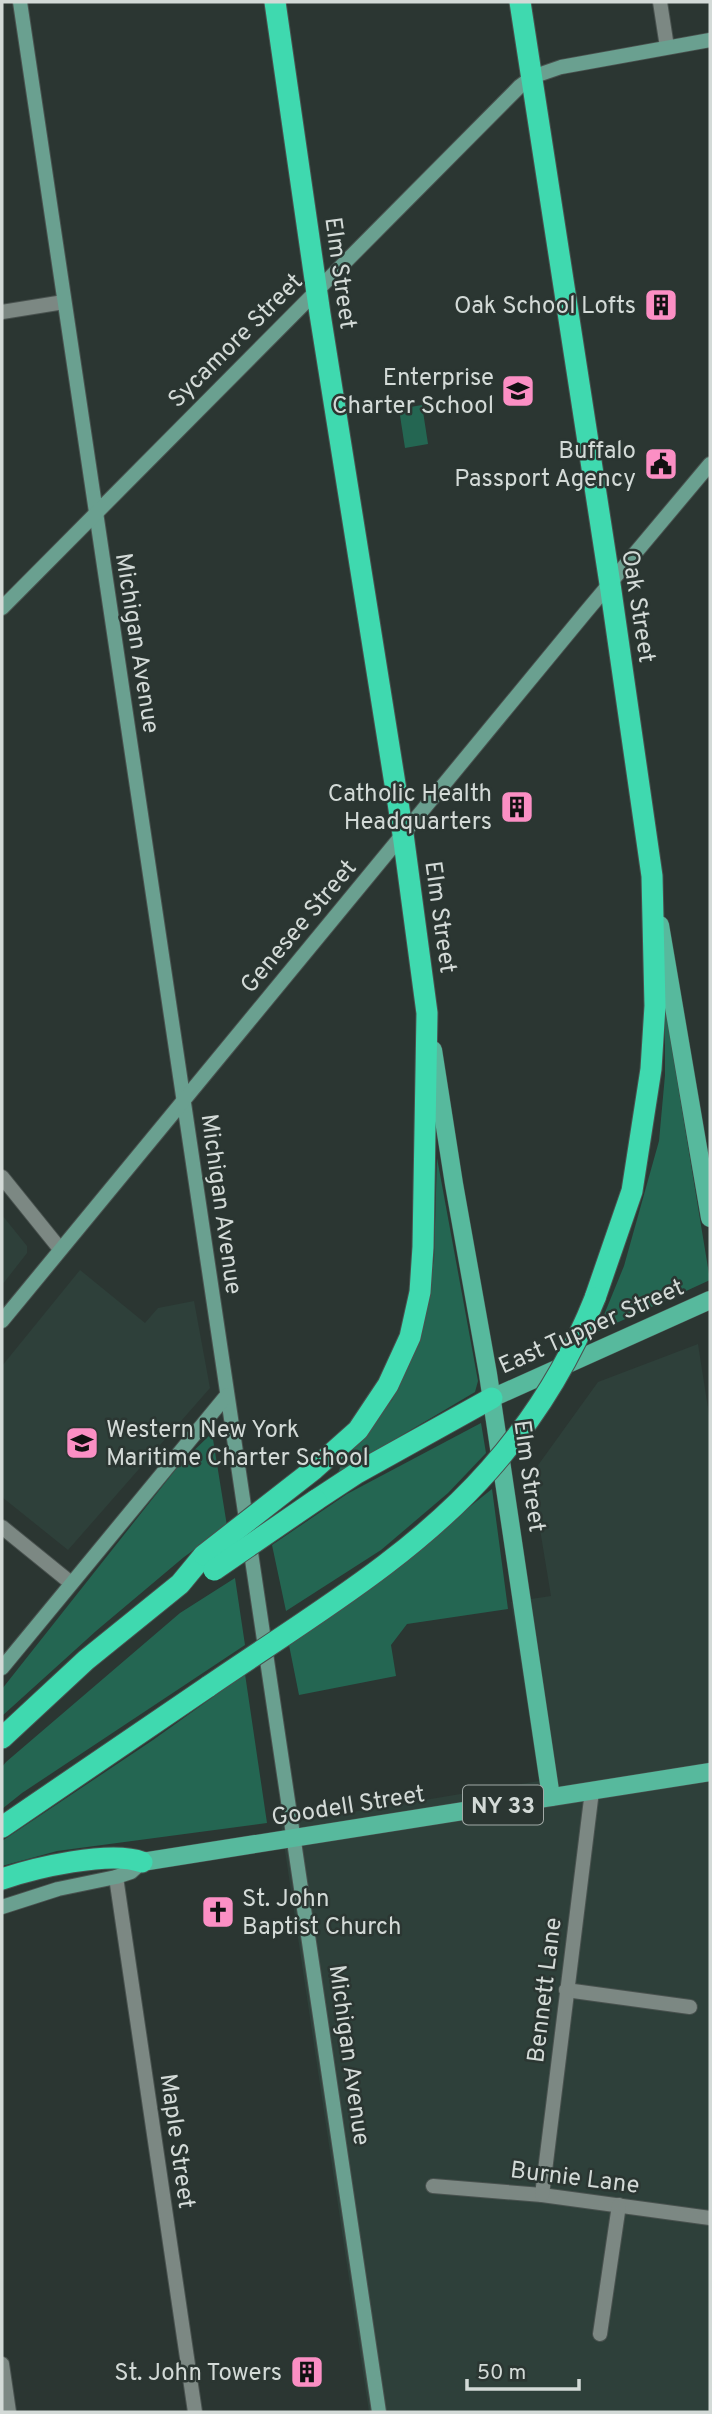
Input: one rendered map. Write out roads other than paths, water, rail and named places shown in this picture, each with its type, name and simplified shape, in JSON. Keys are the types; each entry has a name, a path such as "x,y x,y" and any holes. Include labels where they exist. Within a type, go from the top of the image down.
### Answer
{"highway":[{"name":"Elm Street","path":"275,2 369,634 403,834 427,1013"},
{"name":"Oak Street","path":"520,2 652,876"},
{"path":"2,1827 377,1570 420,1535 489,1471 547,1394 578,1341 632,1191 651,1069 655,1006 652,876"},
{"path":"2,1738 86,1660 180,1584 204,1555 313,1470 358,1430 388,1385 410,1337 420,1292 427,1013"},
{"path":"180,1584 214,1570 367,1467 492,1398"},
{"name":"NY 33","path":"2,1879 73,1862 130,1857 142,1862"}],"main road":[{"name":"Oak Street","path":"652,876 710,1218"},
{"name":"Elm Street","path":"427,1013 492,1398 551,1797"},
{"name":"East Tupper Street","path":"492,1398 710,1300"},
{"name":"Goodell Street","path":"142,1862 710,1772"}],"street":[{"name":"Michigan Avenue","path":"20,2 379,2412"},
{"path":"660,2 667,47"},
{"path":"532,77 561,67 710,40"},
{"name":"Sycamore Street","path":"2,608 317,289 532,77"},
{"path":"2,312 64,302"},
{"name":"Genesee Street","path":"2,1321 710,464"},
{"path":"2,1177 60,1249"},
{"path":"2,1668 227,1395"},
{"path":"2,1527 71,1583"},
{"name":"Bennett Lane","path":"542,2195 592,1791"},
{"name":"Goodell Street","path":"2,1907 58,1889 116,1877 131,1872 142,1862"},
{"name":"Maple Street","path":"116,1877 195,2412"},
{"path":"566,1990 690,2007"},
{"name":"Burnie Lane","path":"433,2186 542,2195 710,2218"},
{"path":"600,2334 619,2205"},
{"path":"2,2364 9,2412"}],"place":[{"name":"Oak School Lofts","path":"661,305"},
{"name":"Enterprise Charter School","path":"518,391"},
{"name":"Buffalo Passport Agency","path":"661,464"},
{"name":"Catholic Health Headquarters","path":"517,807"},
{"name":"Western New York Maritime Charter School","path":"82,1443"},
{"name":"St. John Baptist Church","path":"218,1912"},
{"name":"St. John Towers","path":"307,2372"}]}
